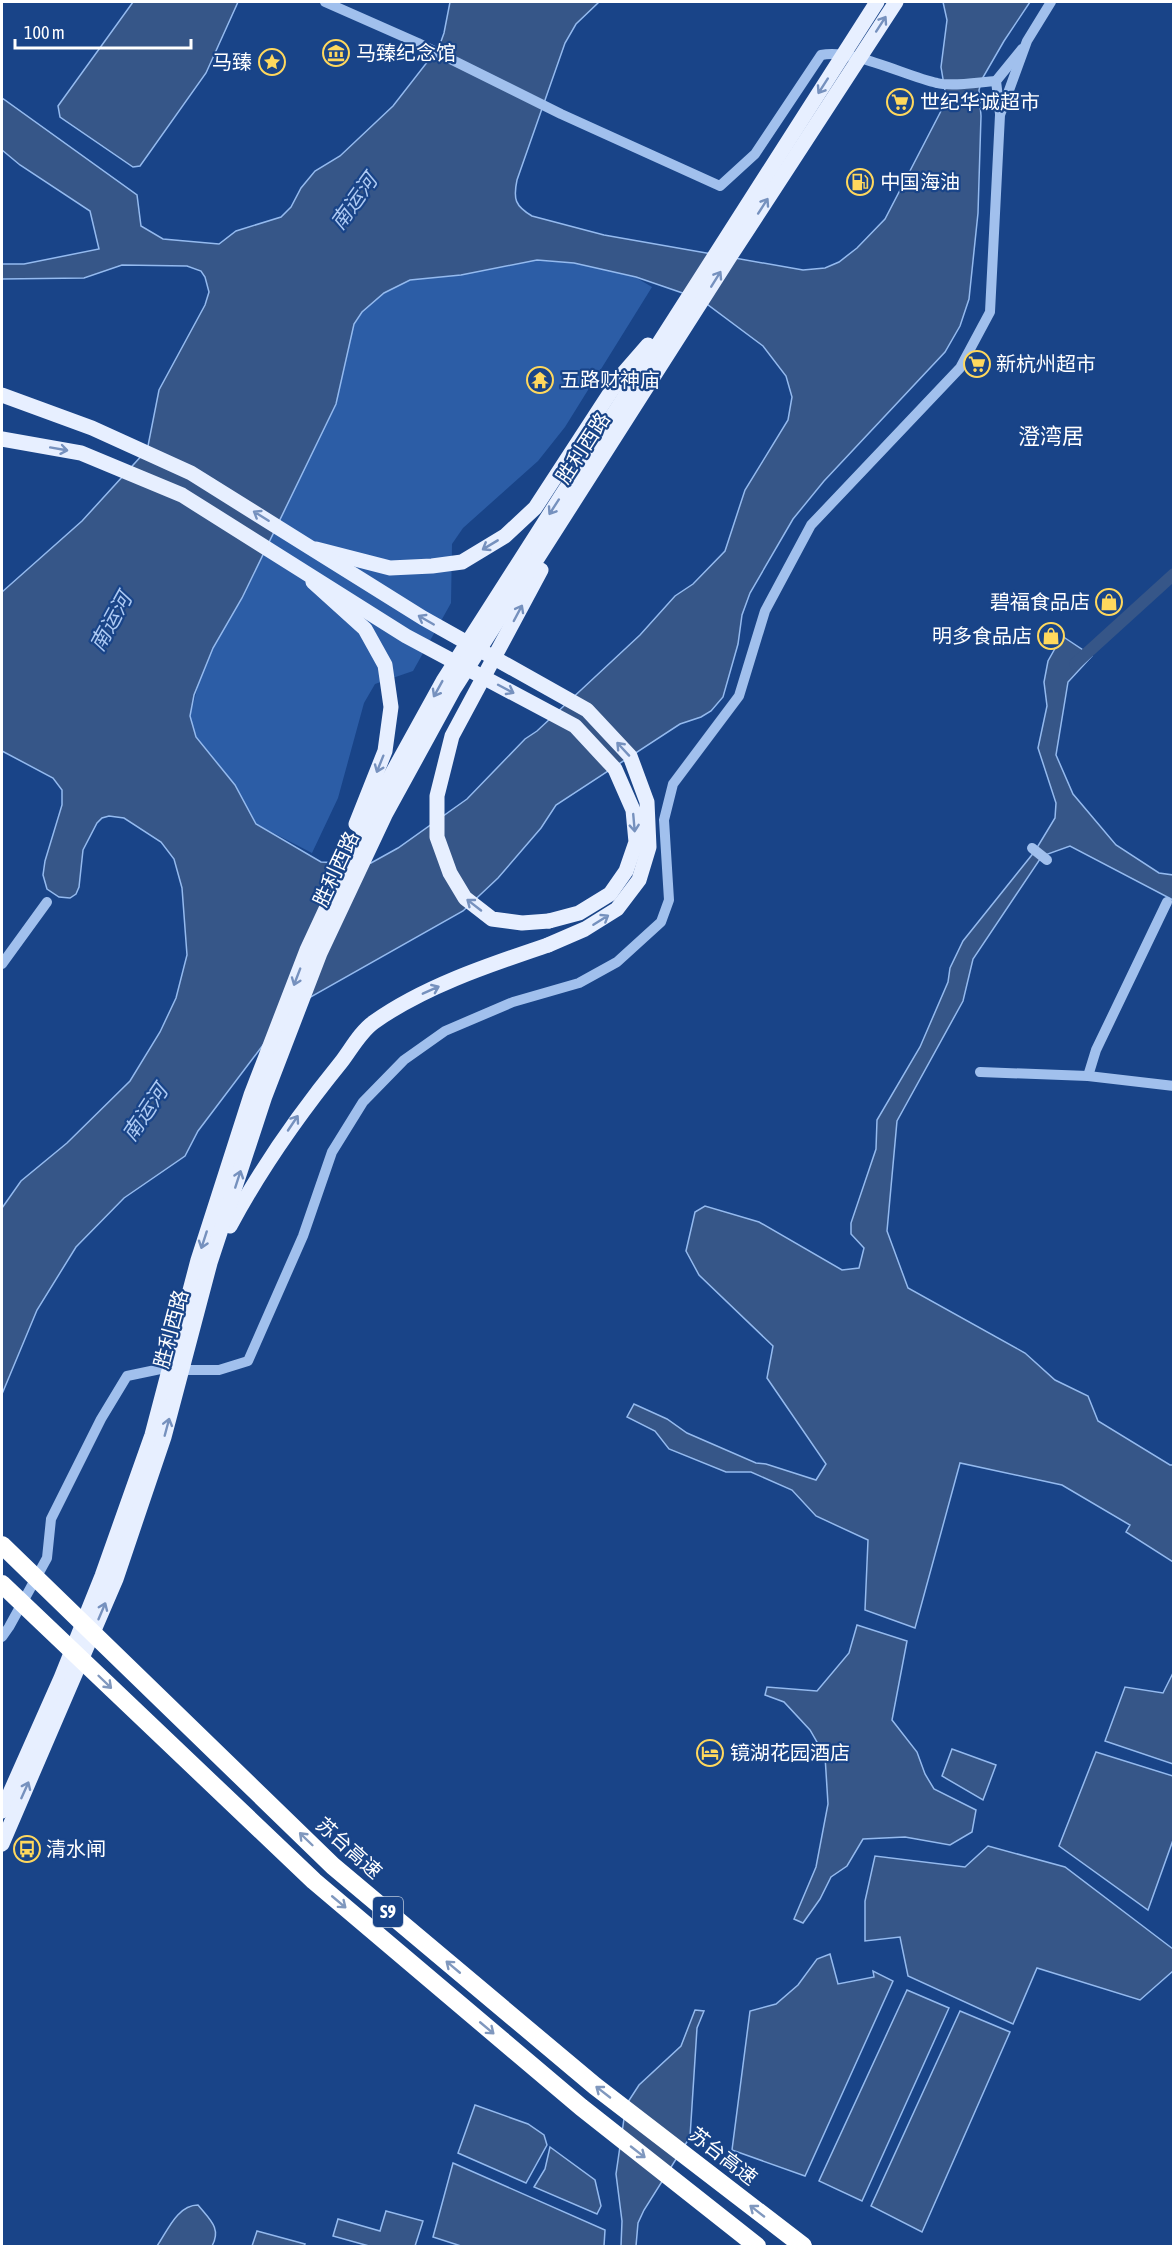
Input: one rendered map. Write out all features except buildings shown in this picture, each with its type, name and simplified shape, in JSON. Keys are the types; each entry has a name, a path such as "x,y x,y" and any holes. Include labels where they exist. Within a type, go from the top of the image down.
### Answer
{"highway":[{"name":"苏台高速","path":"2,1545 333,1866 595,2086 803,2247"},
{"name":"S9","path":"2,1584 314,1881 581,2107 757,2247"}],"main road":[{"name":"胜利西路","path":"724,253 877,2"},
{"name":"胜利西路","path":"2,1844 116,1579 164,1437 198,1260 251,1095 308,950 373,808 443,681 691,301 896,2"},
{"name":"胜利西路","path":"2,1811 61,1678 102,1576 176,1368 265,1096 312,975 385,815 454,689 597,465 691,301"},
{"path":"311,548 390,568 432,566 462,562 505,536 536,508 621,376 691,301"},
{"path":"2,395 92,428 191,473 423,618 587,710 630,756 647,802 649,847 639,880 617,909 585,929 548,945 495,963 425,993 372,1023 299,1114 254,1181 210,1263"},
{"path":"2,439 81,453 182,495 406,636 575,726 615,770 633,810 636,842 626,871 610,894 579,914 549,921 522,923 492,919 465,898 450,873 437,837 437,796 452,735 597,465"},
{"path":"297,567 364,629 385,665 391,706 385,751 308,950"}],"street":[{"path":"325,2 418,43 561,114 720,186 755,154 821,55 832,52 859,58 939,84 992,82 1028,41"},
{"path":"1000,115 1028,41 1051,2"},
{"path":"2,1637 47,1558 51,1519 101,1419 127,1376 176,1368 219,1370 248,1361 303,1236 332,1152 363,1102 404,1060 445,1031 513,1002 579,983 617,962 661,922 669,900 664,820 673,784 739,696 765,611 811,525 960,368 990,312 1000,115 992,82"},
{"path":"1032,848 1047,860"},
{"path":"2,964 47,902"},
{"path":"1088,1076 1096,1050 1167,902"},
{"path":"980,1072 1088,1076 1173,1086"}],"shaded area":[{"path":"537,260 574,263 635,277 652,287 565,427 538,461 463,528 452,544 451,603 413,671 375,684 364,703 338,798 312,853 256,824 235,785 196,737 190,716 201,675 213,648 242,598 336,404 354,324 362,312 384,293 410,280 461,275"}],"water":[{"path":"133,2 238,2 206,73 140,166 133,167 60,117 58,106"},
{"name":"南运河","path":"450,2 599,2 576,24 565,43 517,180 515,192 522,209 532,216 604,235 803,270 825,268 839,262 857,248 885,219 946,97 941,67 947,20 943,2 1030,2 1004,41 982,79 979,90 981,116 978,213 969,299 960,326 945,352 824,481 793,519 750,593 742,615 738,644 723,697 711,711 680,724 556,805 541,828 498,878 463,911 291,1008 198,1131 185,1156 124,1198 76,1247 37,1310 2,1394 2,1208 21,1181 67,1143 130,1081 160,1032 176,998 187,955 182,888 174,859 161,842 124,818 109,816 97,823 83,850 79,887 76,894 70,898 59,897 47,889 43,875 45,861 62,805 62,790 53,778 2,751 2,592 82,521 144,453 148,446 159,390 205,305 209,292 201,271 187,266 122,265 84,278 2,279 2,264 24,264 99,249 90,211 20,165 2,150 2,98 137,195 141,226 163,239 219,244 236,231 281,217 291,207 301,188 315,171 340,156 393,106 439,47","holes":["537,260 574,263 636,277 700,299 763,346 786,376 792,397 788,420 745,490 725,551 693,584 675,596 640,635 537,731 525,739 467,799 398,848 371,863 321,862 256,824 235,785 196,737 190,716 194,695 213,648 242,598 336,404 354,324 362,312 384,293 410,280 461,275"]},
{"path":"1062,636 1092,656 1068,682 1056,755 1073,794 1116,845 1159,873 1173,875 1173,900 1070,846 1042,856 973,959 963,1001 897,1121 887,1231 908,1288 1025,1353 1055,1380 1088,1396 1098,1421 1173,1465 1173,1562 1126,1532 1130,1525 1062,1485 960,1463 915,1628 865,1610 868,1540 816,1516 792,1490 751,1472 726,1472 669,1449 655,1431 627,1417 634,1404 667,1419 687,1433 756,1463 816,1480 826,1464 767,1378 773,1346 699,1275 686,1251 695,1212 705,1206 759,1222 842,1270 859,1268 864,1248 851,1234 851,1223 876,1149 877,1120 920,1047 948,982 950,968 963,941 1035,851 1055,818 1056,803 1038,748 1047,706 1044,682 1048,661"},
{"path":"857,1625 907,1641 892,1720 917,1752 925,1774 934,1789 976,1810 972,1832 950,1845 905,1837 863,1839 847,1866 831,1877 820,1899 803,1923 794,1919 816,1867 828,1804 825,1756 810,1730 784,1702 765,1695 767,1687 817,1691 849,1653"},
{"path":"1173,1673 1173,1764 1105,1741 1125,1687 1163,1693"},
{"path":"952,1749 996,1765 983,1800 942,1776"},
{"path":"1096,1752 1173,1776 1173,1840 1148,1910 1059,1846"},
{"path":"988,1846 1065,1867 1173,1949 1173,1971 1140,2000 1037,1968 1013,2024 908,1976 900,1937 865,1941 865,1901 875,1856 965,1867"},
{"path":"830,1954 838,1984 874,1977 873,1971 893,1981 805,2176 732,2150 750,2011 776,2004 798,1985 817,1959"},
{"path":"907,1990 949,2008 862,2201 819,2181"},
{"path":"695,2010 704,2011 697,2028 690,2137 644,2210 638,2223 636,2246 621,2246 622,2221 616,2174 626,2105 639,2085 681,2046"},
{"path":"960,2011 1010,2032 922,2232 871,2206"},
{"path":"475,2105 528,2124 544,2135 547,2145 526,2183 458,2153"},
{"path":"550,2147 595,2180 601,2206 597,2214 534,2187 545,2169"},
{"path":"453,2163 605,2230 604,2246 461,2246 433,2237"},
{"path":"198,2205 215,2229 215,2240 212,2246 157,2246 178,2214 184,2209"},
{"path":"386,2211 423,2221 415,2246 369,2246 333,2236 338,2219 380,2231"},
{"path":"257,2231 305,2244 304,2246 252,2246"}],"waterway":[{"path":"1075,664 1174,574"}],"place":[{"name":"马臻纪念馆","path":"336,53"},
{"name":"马臻","path":"272,62"},
{"name":"世纪华诚超市","path":"900,102"},
{"name":"中国海油","path":"860,182"},
{"name":"新杭州超市","path":"977,364"},
{"name":"五路财神庙","path":"540,380"},
{"name":"碧福食品店","path":"1109,602"},
{"name":"明多食品店","path":"1051,636"},
{"name":"镜湖花园酒店","path":"710,1753"},
{"name":"清水闸","path":"27,1849"}],"district":[{"name":"澄湾居","path":"1051,436"}]}
